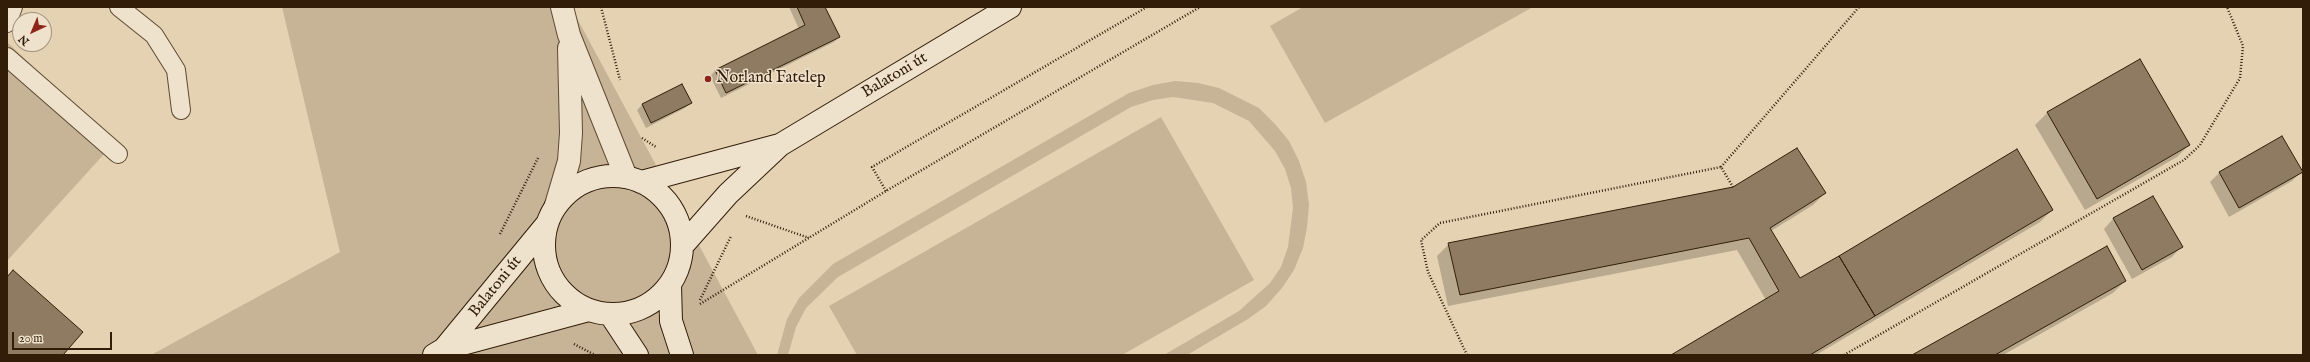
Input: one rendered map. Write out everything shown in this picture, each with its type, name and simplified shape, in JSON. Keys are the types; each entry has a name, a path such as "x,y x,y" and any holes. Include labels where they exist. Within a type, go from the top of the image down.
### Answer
{"main road":[{"path":"562,7 569,35 634,179"},
{"name":"Balatoni út","path":"683,245 728,194 780,145 1010,7"},
{"path":"552,214 570,190 587,181 606,176 634,179 658,192 671,207 680,225 683,245 679,266 670,285 655,300 636,310 610,314 589,310 571,299 556,284 547,265 544,244 552,214 569,161 571,133 569,35"},
{"name":"Balatoni út","path":"634,179 780,145"},
{"name":"Balatoni út","path":"439,352 552,214"},
{"path":"670,285 671,321 682,355"},
{"name":"Balatoni út","path":"439,352 589,310"},
{"path":"610,314 637,355"}],"lane":[{"path":"120,7 154,35 176,70 181,110"},
{"path":"7,57 118,154"}],"path":[{"path":"886,191 872,167 1147,7"},
{"path":"697,306 886,191 1200,7"},
{"path":"1467,355 1428,272 1421,240 1440,223 1721,167 1859,7"},
{"path":"1844,355 2184,160 2200,145 2240,78 2243,46 2227,7"},
{"path":"1721,167 1733,187"},
{"path":"742,214 809,238"}],"shaded area":[{"path":"282,7 571,7 758,355 151,355 340,252"},
{"path":"1303,7 1533,7 1325,123 1270,26"},
{"path":"7,42 12,47 12,52 18,52 114,143 7,261"},
{"path":"1175,81 1198,83 1219,88 1259,108 1289,141 1299,161 1306,182 1309,205 1307,227 1303,248 1294,270 1282,288 1266,306 1248,319 1187,355 1164,355 1239,311 1270,283 1281,267 1288,247 1293,208 1291,188 1285,169 1275,151 1249,121 1213,103 1173,97 1153,100 1131,107 838,277 806,308 796,327 788,355 777,355 787,319 799,298 833,264 1129,93 1153,85"},
{"path":"1161,117 1254,280 1122,355 857,355 829,306"}],"building":[{"path":"797,7 825,7 840,37 726,93 715,70 805,25"},
{"path":"2140,59 2190,145 2097,199 2047,112"},
{"path":"682,84 692,103 651,123 642,104"},
{"path":"2282,136 2303,172 2239,208 2219,172"},
{"path":"1797,148 1826,193 1770,228 1800,278 1839,256 1875,316 1810,355 1671,355 1779,291 1749,238 1460,295 1448,243 1733,187"},
{"path":"2017,149 2053,210 1875,316 1839,256"},
{"path":"2153,196 2183,247 2142,270 2113,218"},
{"path":"2107,246 2126,281 1995,355 1912,355"},
{"path":"13,270 83,332 63,355 7,355 7,277"}],"place":[{"name":"Norland Fatelep","path":"708,79"}]}
